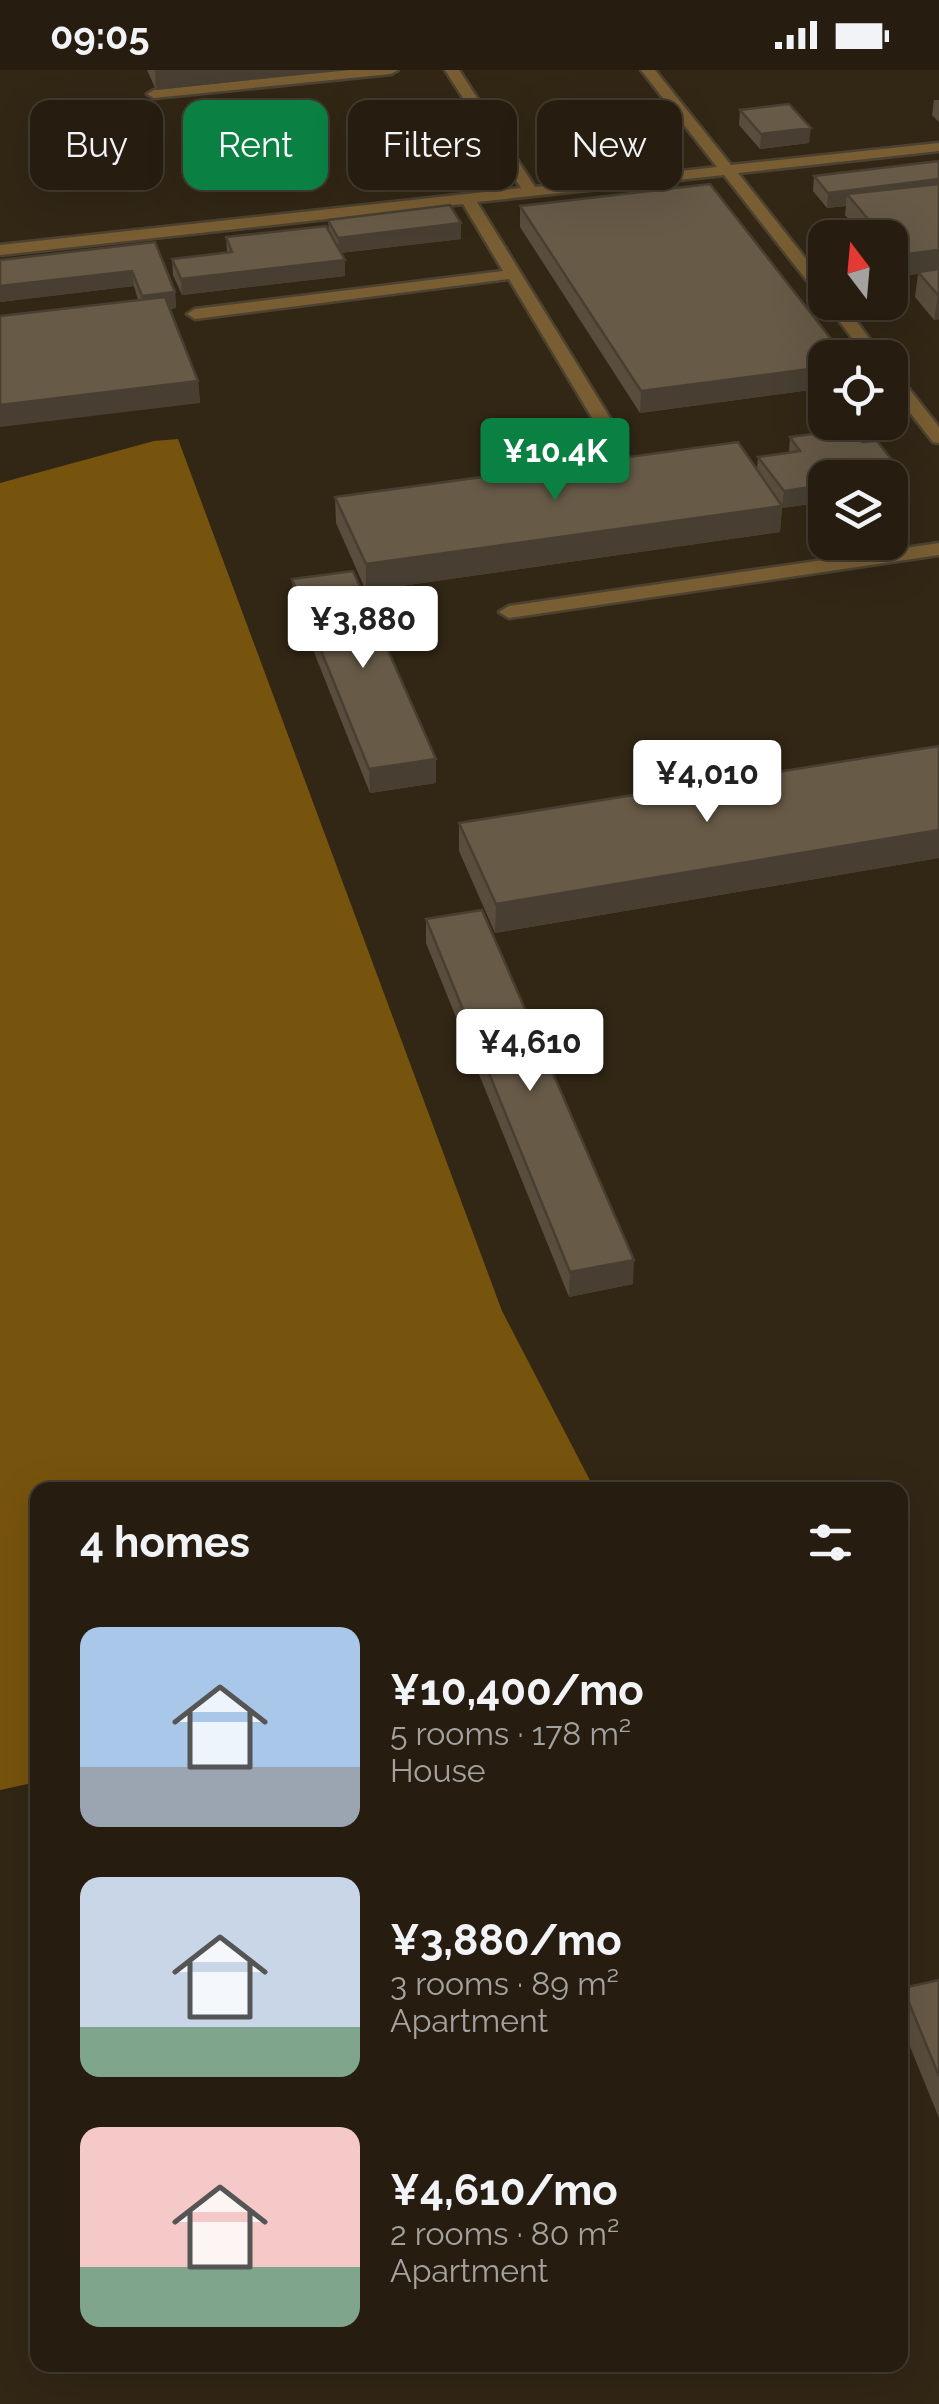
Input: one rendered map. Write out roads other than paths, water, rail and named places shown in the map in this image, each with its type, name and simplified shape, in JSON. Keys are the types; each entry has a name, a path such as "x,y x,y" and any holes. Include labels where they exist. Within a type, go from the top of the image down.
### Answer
{"street":[{"path":"154,94 390,70"},
{"path":"452,70 532,193"},
{"path":"648,70 808,271"},
{"path":"0,250 939,148"},
{"path":"468,200 610,432"},
{"path":"195,314 514,274"},
{"path":"847,320 862,340"},
{"path":"908,399 939,438"},
{"path":"509,612 939,549"}]}
